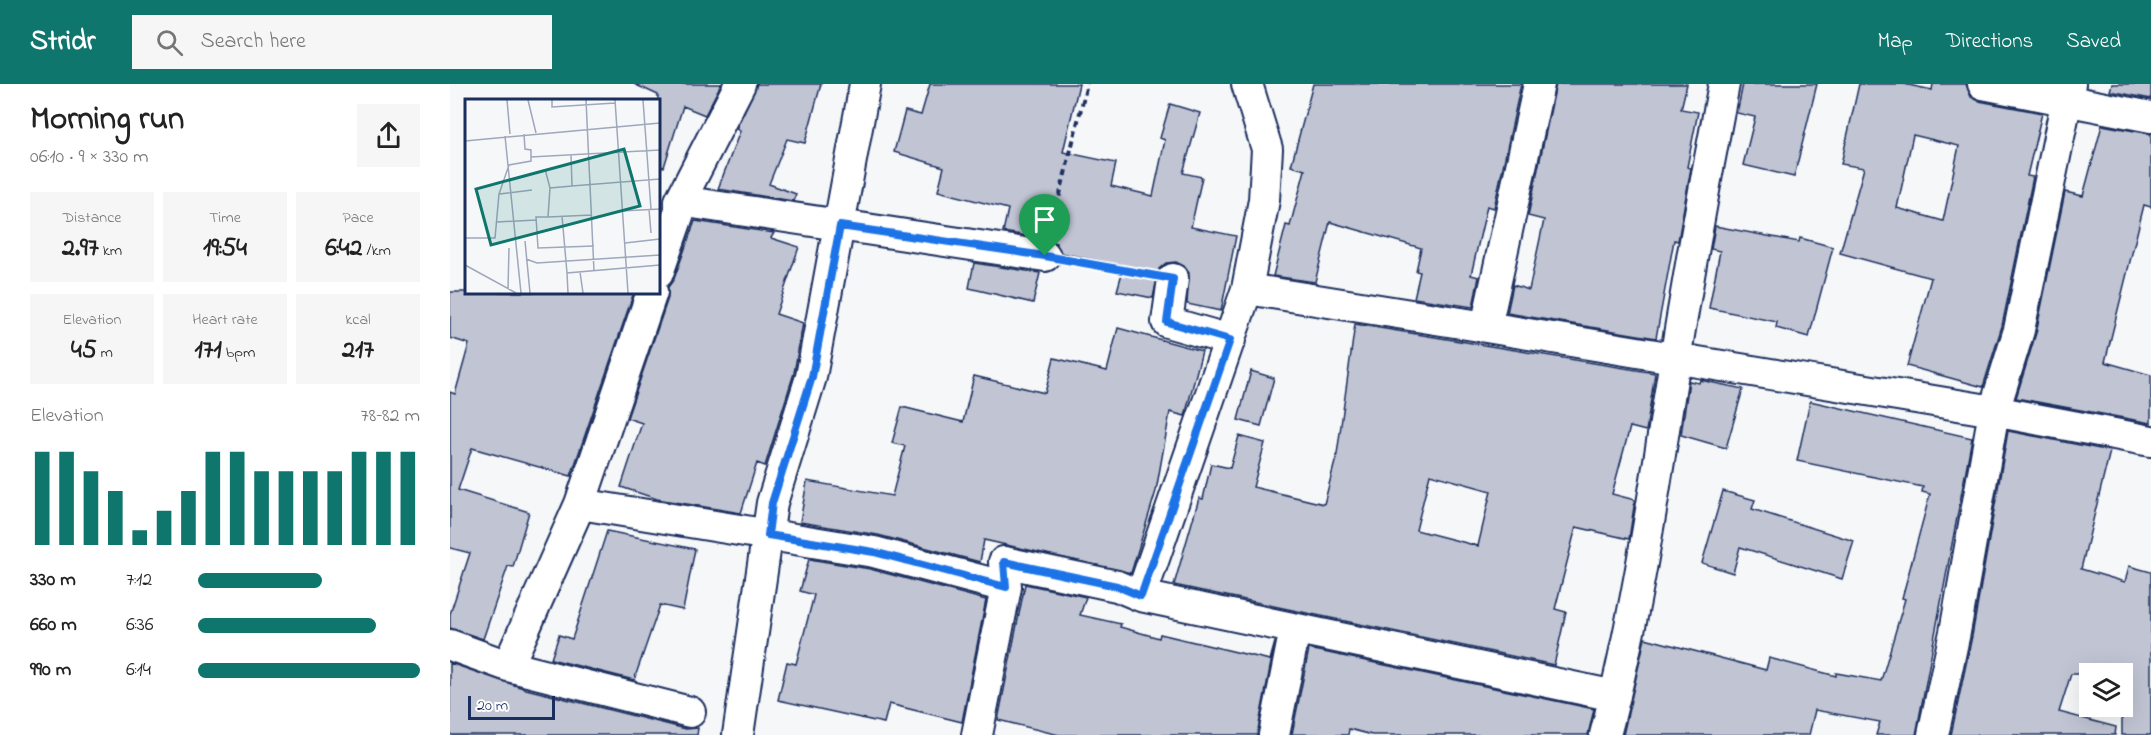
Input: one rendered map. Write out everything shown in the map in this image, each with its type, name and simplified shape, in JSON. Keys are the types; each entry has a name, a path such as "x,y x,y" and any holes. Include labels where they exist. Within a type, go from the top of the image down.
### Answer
{"street":[{"path":"660,267 681,201 740,84"},
{"path":"738,735 772,503 812,377 866,84"},
{"path":"1141,596 1247,289 1264,200 1266,149 1247,84"},
{"path":"1486,327 1539,84"},
{"path":"1605,735 1615,696 1648,529 1675,358 1724,84"},
{"path":"1983,84 2068,92 2151,117"},
{"path":"1933,735 1955,632 1994,411 2019,330 2068,92"},
{"path":"681,201 1045,256"},
{"path":"1173,279 1167,322 1230,340"},
{"path":"1247,289 1994,411 2151,441"},
{"path":"508,666 580,504 651,294"},
{"path":"580,504 874,552 1006,587"},
{"path":"977,735 1006,587 1004,562 1117,586 1141,596 1615,696"},
{"path":"1274,735 1295,629"},
{"path":"450,645 508,666 690,712"}],"path":[{"path":"1087,84 1045,256 1173,279"}],"building":[{"path":"634,84 721,84 705,115 683,106 664,167 660,166 660,99 658,95"},
{"path":"757,84 821,84 805,143 787,139 769,184 796,194 793,201 718,189 740,131 736,129"},
{"path":"930,84 1079,84 1063,152 1116,163 1111,186 1153,196 1165,140 1160,138 1170,104 1200,113 1183,173 1202,177 1191,227 1236,236 1221,311 1187,304 1189,273 1184,266 1176,262 1166,263 1159,269 1153,298 1117,291 1124,266 1061,253 1056,243 1048,239 1003,232 1008,209 938,191 944,167 894,152 905,111 921,115"},
{"path":"1313,84 1521,84 1494,208 1487,206 1471,275 1479,277 1473,307 1414,298 1420,272 1416,271 1421,248 1330,222 1315,282 1273,276 1286,225 1290,226 1305,170 1291,166"},
{"path":"1556,84 1687,84 1681,109 1698,112 1687,167 1691,168 1678,241 1674,240 1656,338 1507,313 1513,285 1529,290 1544,220 1528,216"},
{"path":"1743,84 1817,84 1794,177 1743,165 1755,117 1737,113"},
{"path":"1859,84 1904,84 1932,90 1933,84 1966,84 1971,97 1979,101 2042,113 2027,176 2033,177 2002,326 1983,387 1907,366 1931,278 1840,253 1864,168 1841,164","holes":["1913,135 1959,146 1943,221 1897,208"]},
{"path":"2112,84 2151,84 2151,99 2110,91"},
{"path":"2102,125 2151,134 2151,207 2144,205 2105,362 2151,375 2151,423 2016,398 2036,333 2065,192 2083,196"},
{"path":"695,221 774,233 771,238 799,247 776,314 803,323 794,373 765,466 757,463 741,513 657,499 621,487 642,423 627,418 668,298 668,287 674,279"},
{"path":"1715,226 1799,242 1800,238 1833,247 1809,337 1776,328 1777,322 1709,308 1720,251 1711,249"},
{"path":"974,263 1040,273 1033,303 969,288"},
{"path":"450,292 465,292 465,294 633,294 571,476 472,448 458,490 529,512 513,567 508,566 483,639 450,628 450,614 470,553 450,548 450,392 455,394 469,344 450,338"},
{"path":"1355,324 1655,373 1646,431 1630,427 1612,494 1635,500 1629,539 1576,527 1555,609 1566,612 1554,665 1174,585 1199,498 1203,499 1211,464 1230,468 1239,436 1265,443 1253,487 1324,504 1337,454","holes":["1430,474 1491,491 1478,546 1416,530"]},
{"path":"1118,328 1202,351 1185,416 1170,412 1156,491 1131,573 984,540 980,562 878,535 800,522 807,481 892,496 905,446 892,443 902,407 963,422 974,376 1045,393 1054,358 1107,371"},
{"path":"1251,371 1274,378 1261,426 1238,420"},
{"path":"1700,380 1743,389 1726,448 1681,435 1689,381 1699,383"},
{"path":"1810,401 1972,438 1916,735 1876,735 1880,722 1815,710 1809,735 1623,735 1645,638 1766,670 1769,658 1836,676 1836,673 1881,681 1905,599 1902,598 1930,494 1922,492 1923,487 1797,461"},
{"path":"2008,431 2110,451 2081,569 2125,582 2129,566 2151,572 2151,735 2122,735 2122,717 2133,717 2133,663 2079,663 2079,674 2071,674 2059,712 2116,727 2115,735 1951,735 1972,636"},
{"path":"1723,491 1755,500 1752,509 1854,541 1842,579 1740,547 1733,573 1702,563"},
{"path":"607,531 695,549 683,610 660,605 634,680 551,659 559,635 572,639"},
{"path":"809,559 870,569 986,600 962,722 889,704 884,723 778,700 787,662 796,664 814,595 800,591"},
{"path":"1025,584 1086,597 1080,615 1121,624 1120,627 1159,638 1160,634 1270,660 1275,642 1257,735 1059,735 998,720"},
{"path":"1309,649 1594,709 1588,735 1372,735 1349,729 1348,735 1292,734"},
{"path":"450,663 526,689 686,729 698,728 697,735 450,735"}],"route":[{"path":"840,226 1045,256 1173,279 1167,322 1230,340 1141,596 1117,586 1004,562 1006,587 874,552 768,535 772,503 812,377 840,226"}]}
